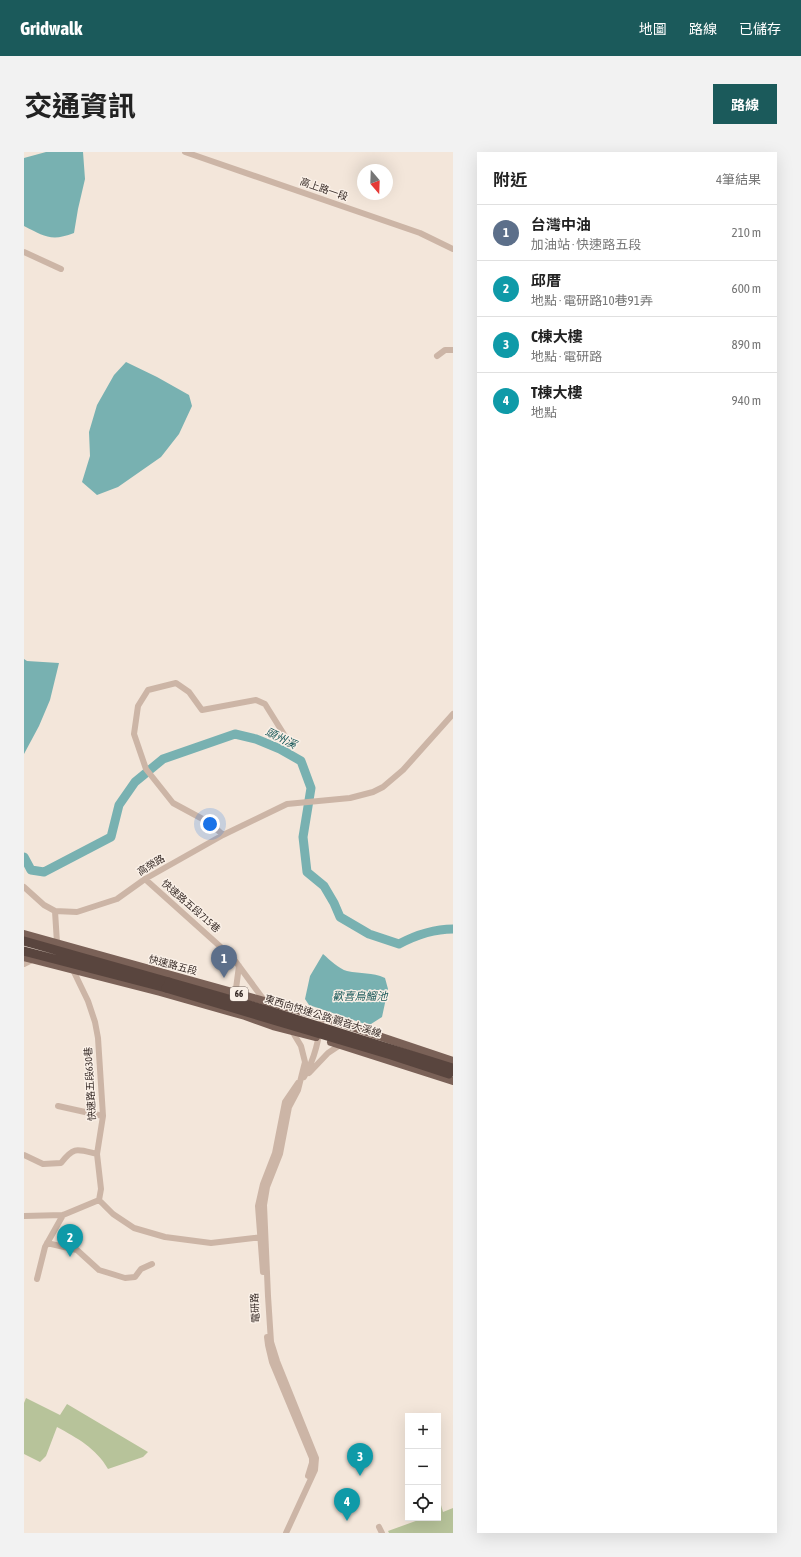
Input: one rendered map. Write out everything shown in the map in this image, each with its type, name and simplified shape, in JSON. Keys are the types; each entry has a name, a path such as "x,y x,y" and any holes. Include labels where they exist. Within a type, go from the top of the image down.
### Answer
{"highway":[{"name":"東西向快速公路 觀音大溪線","path":"24,941 270,1011 453,1068"},
{"name":"東西向快速公路 觀音大溪線","path":"24,951 173,990 391,1055 453,1076"}],"main road":[{"name":"快速路五段","path":"24,934 322,1017 453,1060"},
{"name":"66","path":"24,957 232,1012 340,1044 453,1081"}],"street":[{"name":"高上路一段","path":"186,152 420,233 453,249"},
{"path":"24,252 61,269"},
{"path":"437,356 445,350 453,350"},
{"path":"224,835 210,823 173,803 146,769 134,734 138,706 148,690 176,683 189,692 202,710 256,700 265,704 290,744"},
{"name":"高榮路","path":"55,911 77,912 117,899 145,879 224,835 287,804 362,796 383,787 403,770 453,714"},
{"name":"快速路五段715巷","path":"145,879 162,896 233,958 264,1000"},
{"path":"24,887 44,905 55,911 57,943"},
{"path":"24,964 34,959"},
{"path":"232,1012 239,966"},
{"name":"快速路五段630巷","path":"73,970 88,1001 95,1022 98,1038 103,1116 97,1154 101,1189 99,1200"},
{"name":"電研路","path":"285,1533 310,1470 312,1458 272,1362 268,1345 263,1237 264,1205 267,1187 280,1154 289,1107 300,1083 311,1066 319,1038 322,1017"},
{"name":"電研路","path":"292,1031 300,1046 305,1062 300,1083"},
{"path":"300,1083 328,1053 340,1044"},
{"name":"電研路","path":"263,1237 258,1206 263,1184 275,1154 285,1102 302,1076"},
{"path":"58,1106 103,1116"},
{"path":"24,1155 43,1164 61,1163 69,1152 78,1149 97,1154"},
{"path":"24,1216 63,1215 99,1200 113,1214 134,1228 165,1237 211,1243 263,1237"},
{"path":"37,1279 47,1244 63,1215"},
{"path":"47,1244 77,1250 99,1270 126,1278 135,1278 141,1270 152,1264"}],"green space":[{"path":"26,1398 60,1415 67,1404 148,1452 143,1457 108,1469 92,1449 57,1427 46,1456 40,1462 24,1454 24,1403"},
{"path":"441,1505 443,1512 453,1508 453,1533 389,1533 388,1531 416,1521 441,1521"}],"water":[{"path":"46,152 83,152 85,179 74,233 66,236 48,237 24,226 24,158"},
{"path":"126,362 189,395 192,406 179,434 161,457 118,487 97,495 82,482 90,456 89,432 97,405 114,375"},
{"path":"24,659 27,661 59,663 50,700 39,726 24,754"},
{"name":"歡喜烏鰡池","path":"323,954 344,970 376,975 385,978 388,989 382,1017 371,1024 365,1024 309,1005 305,999 310,976"}],"waterway":[{"name":"頭州溪","path":"24,857 31,870 44,872 111,837 119,805 135,782 163,759 235,734 256,739 280,749 301,761 311,788 303,837 307,872 324,886 340,917 369,934 399,944 425,933 453,929"}],"place":[{"name":"台灣中油","path":"224,978"},
{"name":"邱厝","path":"70,1257"},
{"name":"C棟大樓","path":"360,1476"},
{"name":"T棟大樓","path":"347,1521"}]}
